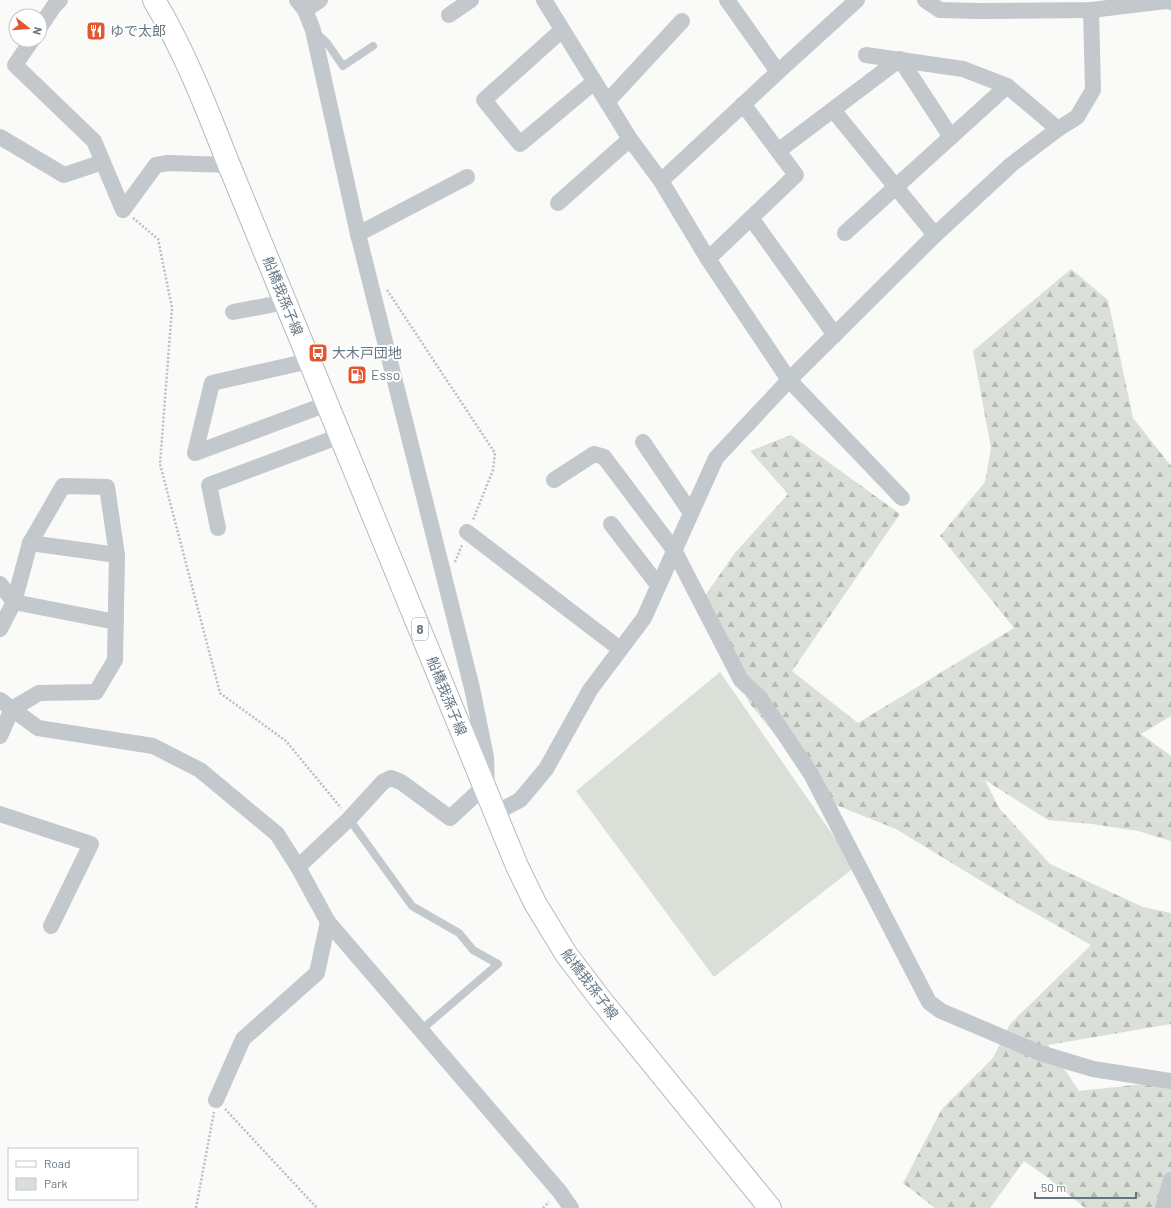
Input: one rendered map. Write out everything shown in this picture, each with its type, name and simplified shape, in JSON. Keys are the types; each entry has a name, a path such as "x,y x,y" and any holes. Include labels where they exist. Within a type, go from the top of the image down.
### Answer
{"main road":[{"name":"船橋我孫子線","path":"154,0 172,29 190,68 517,866 535,902 566,954 634,1041 770,1208"}],"street":[{"path":"298,867 349,819 383,782 391,778 401,782 450,818 476,794 487,792 486,757 472,688 358,234 313,30 301,5 320,0"},
{"path":"449,15 471,0"},
{"path":"544,0 630,138 661,181 708,260 789,380 902,498"},
{"path":"661,181 742,104 857,0"},
{"path":"925,0 940,10 979,11 1091,10 1166,1 1171,2"},
{"path":"979,11 991,0"},
{"path":"48,13 54,2"},
{"path":"732,2 778,72"},
{"path":"496,813 520,800 546,769 590,690 644,618 716,458 789,380 935,236 1012,164 1058,129 1077,117 1093,90 1091,10"},
{"path":"607,102 682,22"},
{"path":"562,30 484,100 520,144 594,82"},
{"path":"27,48 15,65 94,141 123,210 156,165 168,163 229,165"},
{"path":"866,55 963,69 1007,86 1058,129"},
{"path":"778,151 900,59"},
{"path":"900,59 950,137"},
{"path":"845,233 1007,86"},
{"path":"708,260 796,175 742,104"},
{"path":"833,110 935,236"},
{"path":"0,136 64,175 103,162"},
{"path":"558,203 630,138"},
{"path":"358,234 467,177"},
{"path":"751,218 835,335"},
{"path":"232,312 286,302"},
{"path":"309,361 212,383 195,453 327,404"},
{"path":"218,528 209,485 340,436"},
{"path":"643,442 691,513"},
{"path":"554,480 594,454 604,457 674,550 741,680 760,698 811,774 929,1002 941,1011 1040,1053 1093,1070 1171,1080"},
{"path":"0,629 14,602 30,543 63,486 107,487 117,555 115,660 96,692 39,693 6,705"},
{"path":"611,524 658,585"},
{"path":"467,532 620,650"},
{"path":"30,543 117,555"},
{"path":"0,584 14,602 116,622"},
{"path":"0,736 6,705"},
{"path":"6,705 38,728 153,746 200,770 277,834 298,867 328,922 560,1192 571,1208"},
{"path":"0,814 91,844 51,926"},
{"path":"216,1100 243,1039 317,973 328,922"},
{"path":"1163,1208 1171,1180"}],"lane":[{"path":"313,30 327,43 343,66 373,46"},
{"path":"349,819 412,906 458,933 473,950 498,964 421,1030"}],"path":[{"path":"384,284 495,453 493,470 446,585"},
{"path":"196,1208 216,1100"},
{"path":"216,1100 317,1208"}],"green space":[{"path":"1071,269 1108,300 1133,418 1171,466 1171,716 1141,734 1171,756 1171,841 1138,831 1092,824 1048,820 985,780 999,808 1050,864 1143,907 1171,913 1171,1024 1048,1045 1079,1091 1171,1081 1171,1202 1160,1208 1085,1208 1047,1177 1024,1161 990,1208 935,1208 903,1183 942,1109 993,1058 1010,1024 1091,945 1019,904 896,829 831,803 750,704 698,606 734,554 788,494 750,451 791,435 900,514 792,671 858,723 1014,628 940,536 985,482 991,448 973,351"},
{"path":"720,672 855,867 714,977 576,791"}],"place":[{"name":"ゆで太郎","path":"96,31"},
{"name":"大木戸団地","path":"318,353"},
{"name":"Esso","path":"357,375"}]}
